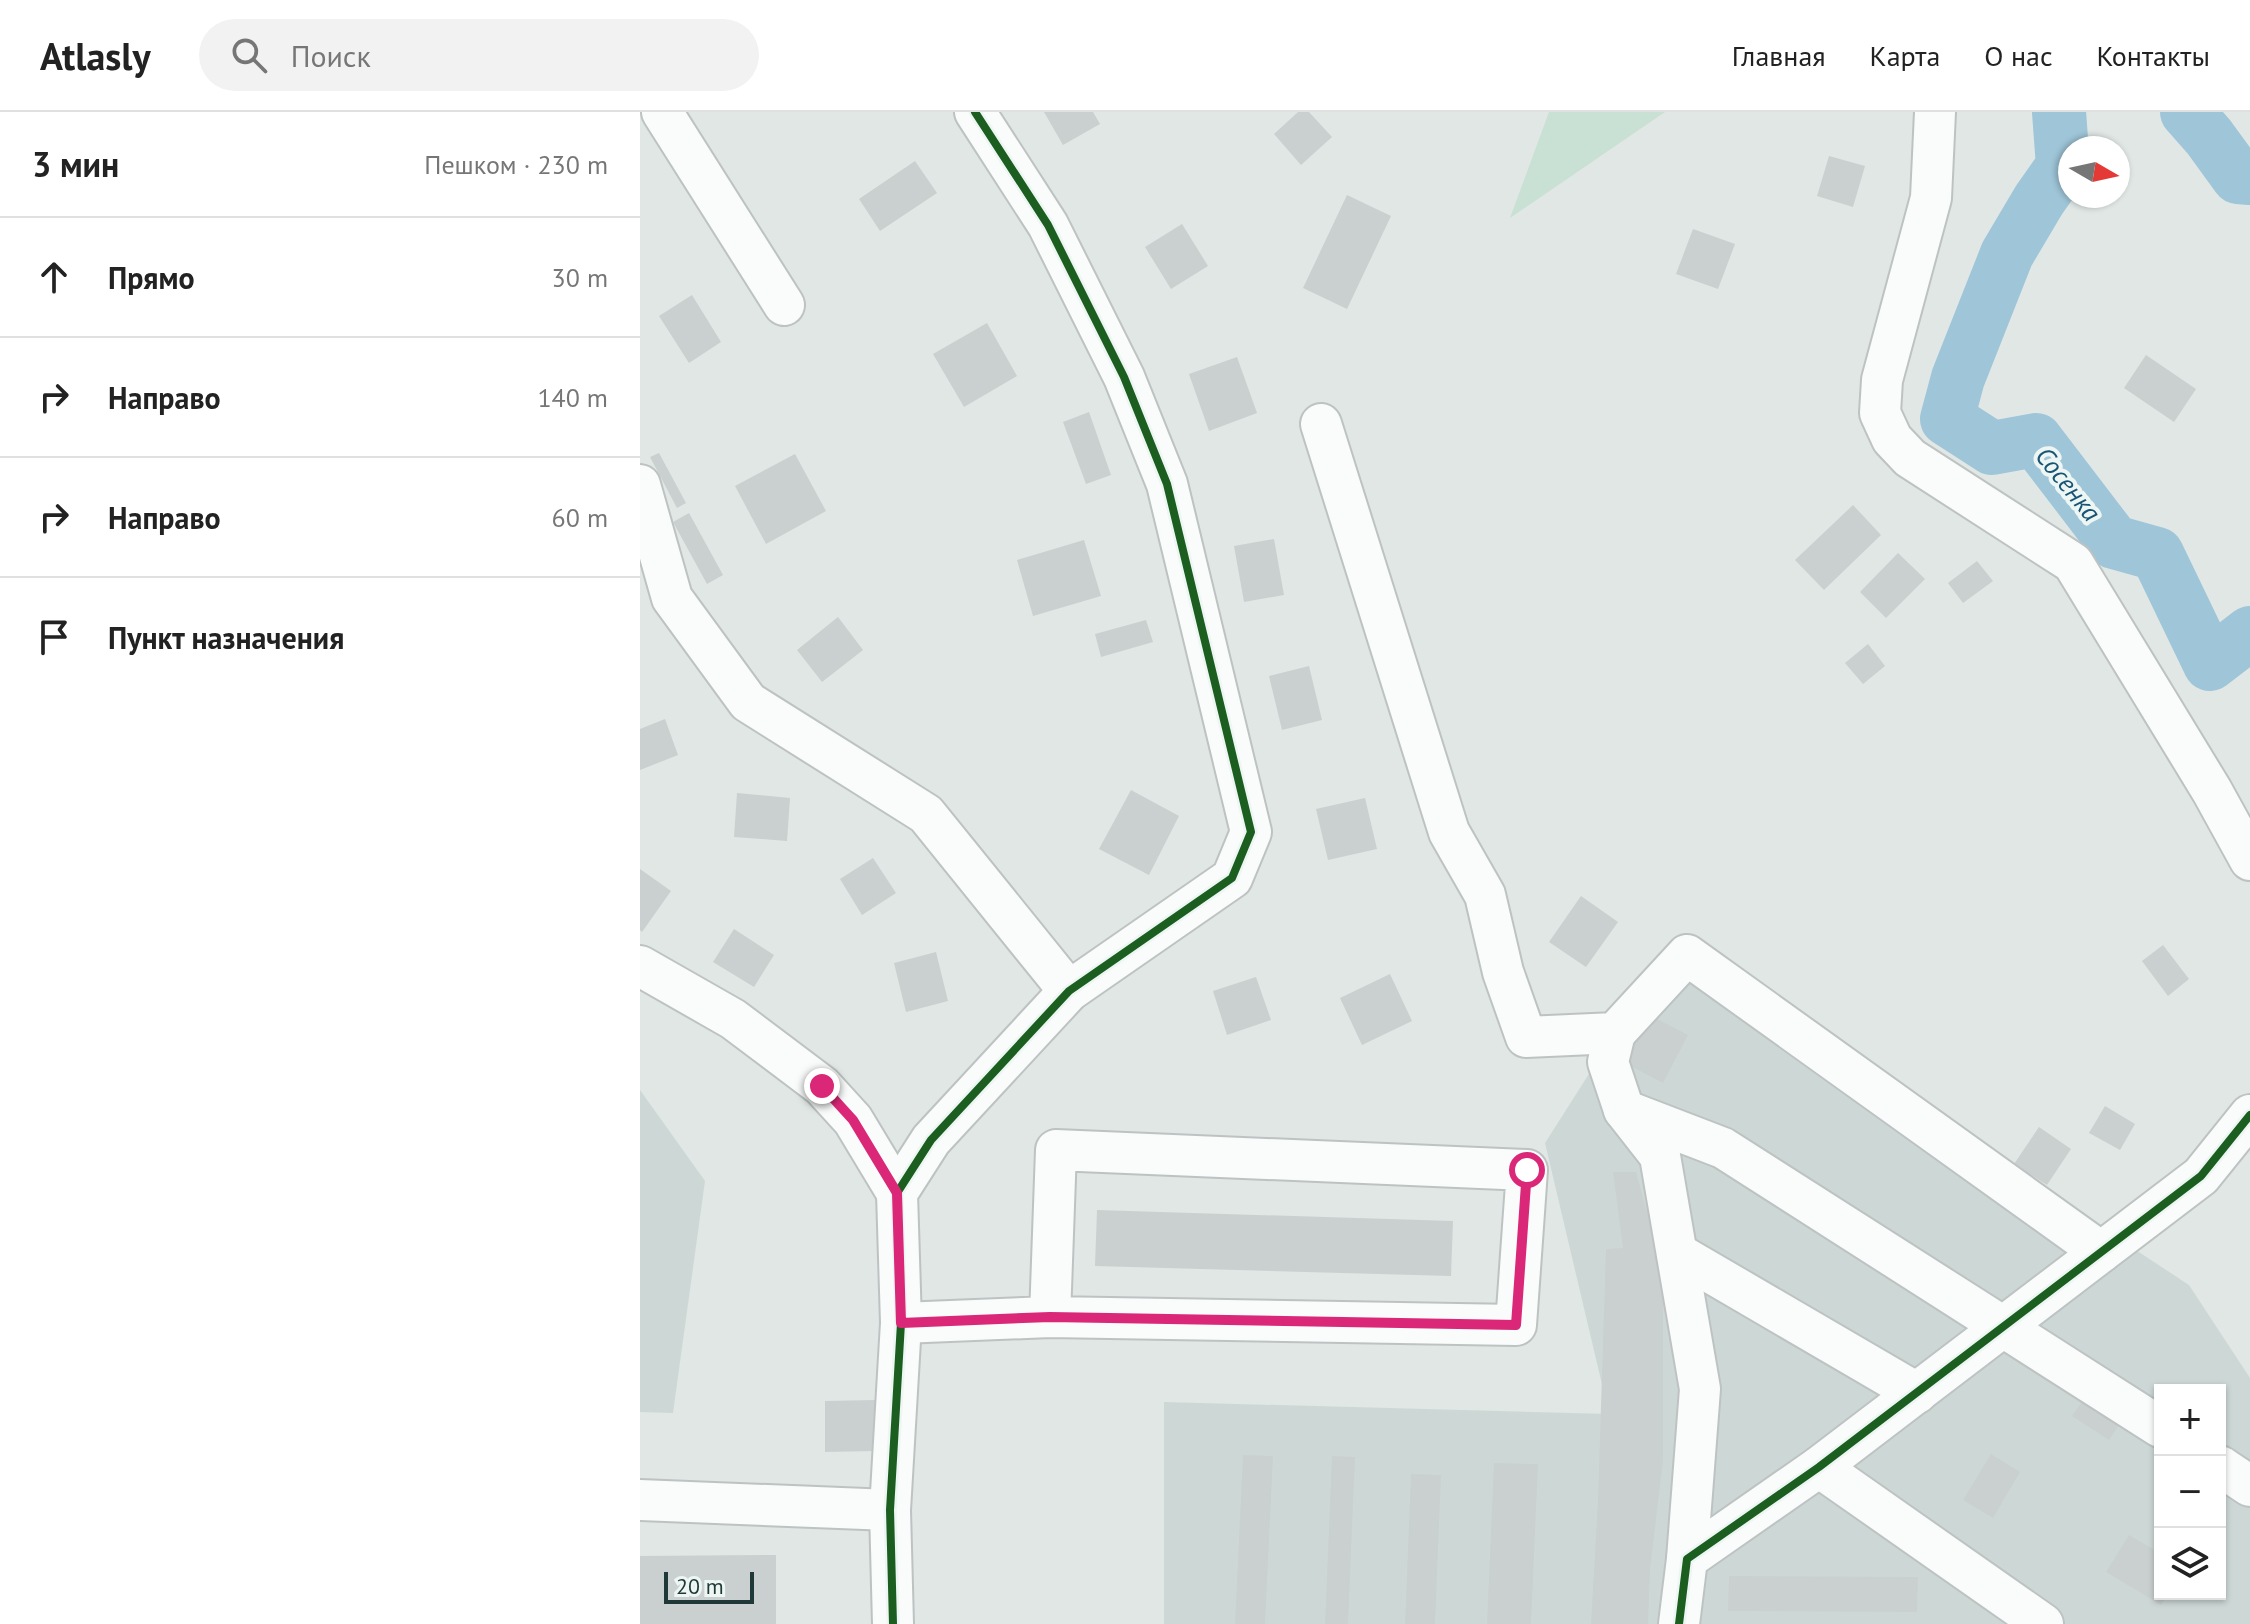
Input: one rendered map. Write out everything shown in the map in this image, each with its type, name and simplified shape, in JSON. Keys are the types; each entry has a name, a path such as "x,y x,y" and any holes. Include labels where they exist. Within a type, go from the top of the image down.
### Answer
{"street":[{"path":"662,112 784,305"},
{"path":"897,1193 931,1140 1069,991 1232,878 1251,832 1167,484 1124,377 1048,225 975,112"},
{"path":"1935,112 1931,198 1882,380 1880,413 1892,439 1910,458 2073,563 2212,791 2250,860"},
{"path":"1321,424 1449,832 1485,895 1503,972 1526,1037 1615,1033"},
{"path":"640,485 672,598 748,702 926,814 1069,991"},
{"path":"1679,1624 1700,1389 1660,1156 1624,1110 1608,1062 1615,1033 1687,955 2101,1252"},
{"path":"640,966 733,1019 822,1086 853,1120 897,1193 901,1323 890,1510 893,1624"},
{"path":"1624,1110 1723,1148 2154,1423"},
{"path":"1687,1559 1819,1467 2201,1176 2250,1115"},
{"path":"901,1323 1050,1317 1516,1325 1527,1170 1056,1150 1050,1317"},
{"path":"1677,1253 1917,1393"},
{"path":"1819,1467 2043,1624"},
{"path":"2226,1470 2250,1486"},
{"path":"640,1500 890,1510"}],"shaded area":[{"path":"1687,955 2189,1285 2250,1378 2250,1624 1164,1624 1164,1402 1609,1414 1545,1143 1615,1033"},
{"path":"640,1090 705,1181 673,1413 640,1412"}],"green space":[{"path":"1549,112 1665,112 1510,218"}],"building":[{"path":"1044,112 1093,112 1100,124 1063,145"},
{"path":"1298,112 1309,112 1332,137 1301,165 1274,134"},
{"path":"1829,156 1865,166 1853,207 1817,196"},
{"path":"915,161 937,193 880,231 859,199"},
{"path":"1347,195 1391,216 1347,309 1303,288"},
{"path":"1182,224 1208,266 1171,289 1145,247"},
{"path":"1693,229 1735,244 1718,289 1676,274"},
{"path":"692,295 721,342 689,363 659,316"},
{"path":"987,323 1017,376 964,407 933,354"},
{"path":"2146,355 2196,389 2174,422 2124,388"},
{"path":"1237,357 1257,413 1209,431 1189,374"},
{"path":"1089,412 1111,475 1086,484 1063,422"},
{"path":"659,453 686,503 677,508 650,457"},
{"path":"795,454 826,511 766,544 735,486"},
{"path":"1853,505 1881,535 1824,590 1795,560"},
{"path":"689,513 723,575 707,584 673,522"},
{"path":"1274,539 1284,595 1244,602 1234,546"},
{"path":"1084,540 1101,596 1033,616 1017,560"},
{"path":"1898,553 1925,579 1886,618 1860,592"},
{"path":"1977,561 1993,581 1963,603 1948,583"},
{"path":"838,617 863,650 822,682 797,650"},
{"path":"1146,620 1153,642 1101,657 1095,634"},
{"path":"1868,644 1885,666 1863,684 1845,663"},
{"path":"1309,666 1322,720 1282,730 1269,676"},
{"path":"665,719 678,755 640,770 640,729"},
{"path":"1131,790 1179,816 1149,875 1099,849"},
{"path":"737,793 790,798 787,841 734,837"},
{"path":"1365,798 1377,849 1328,860 1316,809"},
{"path":"873,858 896,893 862,915 840,879"},
{"path":"640,869 671,891 642,932 640,930"},
{"path":"1581,896 1618,922 1586,967 1549,942"},
{"path":"734,929 774,955 754,987 713,962"},
{"path":"2163,945 2189,979 2168,996 2142,961"},
{"path":"936,952 948,1001 906,1012 894,963"},
{"path":"1390,974 1412,1021 1362,1045 1340,998"},
{"path":"1256,977 1271,1020 1227,1035 1213,991"},
{"path":"1642,1011 1688,1035 1663,1083 1617,1059"},
{"path":"2105,1106 2135,1124 2120,1150 2089,1133"},
{"path":"2039,1127 2071,1149 2047,1185 2014,1164"},
{"path":"1613,1172 1636,1172 1663,1270 1663,1460 1650,1570 1648,1624 1591,1624 1606,1249 1623,1248"},
{"path":"1097,1210 1453,1221 1451,1276 1095,1266"},
{"path":"2090,1390 2126,1414 2109,1440 2072,1416"},
{"path":"876,1400 876,1451 825,1452 825,1401"},
{"path":"1991,1454 2020,1472 1993,1518 1963,1500"},
{"path":"1243,1455 1273,1456 1265,1624 1235,1624"},
{"path":"1332,1456 1355,1457 1348,1624 1325,1624"},
{"path":"1494,1463 1538,1464 1531,1624 1487,1624"},
{"path":"1411,1474 1441,1475 1435,1624 1405,1624"},
{"path":"2129,1535 2154,1550 2154,1600 2164,1600 2161,1605 2106,1572"},
{"path":"776,1555 776,1624 640,1624 640,1556"},
{"path":"1729,1576 1918,1577 1917,1612 1728,1611"}],"waterway":[{"name":"Сосенка","path":"2059,112 2063,166 2007,254 1958,378 1947,419 1992,448 2036,440 2114,542 2157,554 2210,664 2250,633"},
{"name":"Сосенка","path":"2187,112 2238,177 2250,178"}],"cycle path":[{"path":"893,1624 890,1510 901,1323 897,1193 931,1140 1069,991 1232,878 1251,832 1167,484 1124,377 1048,225 975,112"},
{"path":"1679,1624 1687,1559 1819,1467 2201,1176 2250,1115"}],"route":[{"path":"822,1086 853,1120 897,1193 901,1323 1050,1317 1516,1325 1527,1170"}]}
